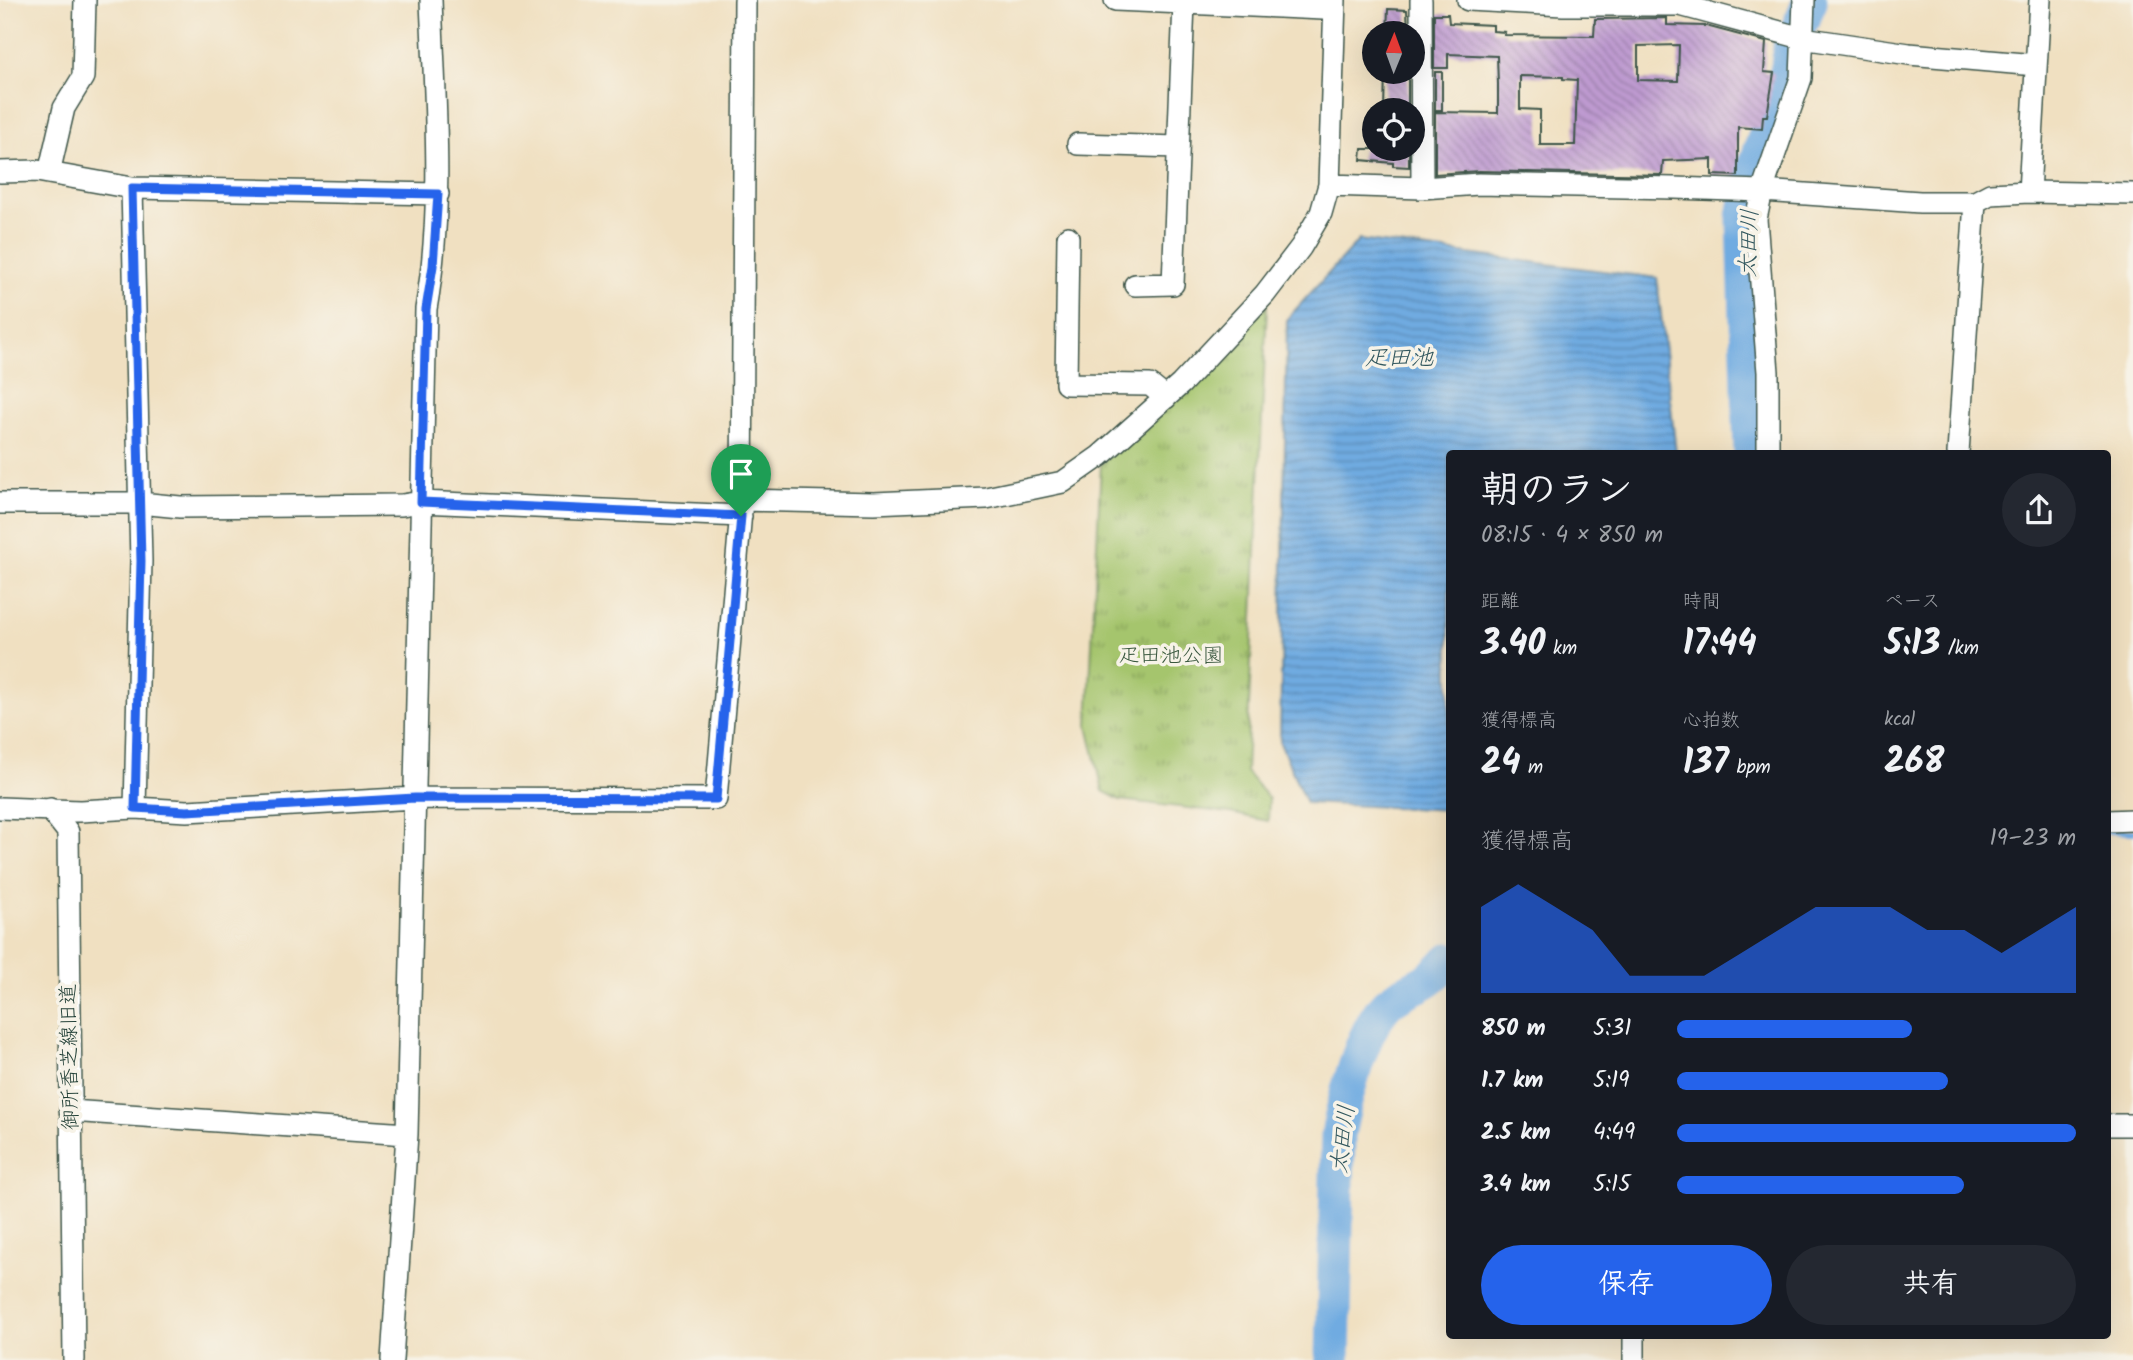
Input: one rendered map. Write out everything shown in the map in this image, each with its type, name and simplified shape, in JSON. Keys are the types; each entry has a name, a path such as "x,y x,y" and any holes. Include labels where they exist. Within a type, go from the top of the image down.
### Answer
{"street":[{"path":"49,173 64,108 83,77 85,0"},
{"path":"392,1360 407,1134 426,309 433,266 438,194 431,0"},
{"path":"0,808 80,811 135,808 187,811 415,798 716,799 741,508 746,0"},
{"path":"1115,0 1256,3 1323,9 1334,0"},
{"path":"0,503 140,503 193,506 402,505 421,502 741,508 986,498 1063,482 1100,456 1181,384 1272,284 1301,247 1321,213 1329,185 1334,0"},
{"path":"1421,0 1422,188"},
{"path":"1468,0 1563,5 1680,5 1802,38 1909,54 2036,65"},
{"path":"1768,450 1768,372 1756,219 1762,191 1801,78 1804,0"},
{"path":"2029,192 2040,0"},
{"path":"1135,285 1173,284 1180,2"},
{"path":"1078,144 1178,147"},
{"path":"0,172 49,173 132,188 438,194"},
{"path":"1329,185 1422,188 1479,184 1762,191 1920,202 1975,202 1990,194 2029,192 2133,194"},
{"path":"132,188 141,561 135,808"},
{"path":"1958,450 1975,202"},
{"path":"1068,237 1066,384 1150,385 1166,398"},
{"name":"御所香芝線旧道","path":"50,809 68,832 74,1360"},
{"path":"2111,821 2133,820"},
{"path":"70,1111 407,1134"},
{"path":"2111,1125 2133,1125"},
{"path":"1634,1339 1634,1360"}],"green space":[{"name":"疋田池公園","path":"1267,306 1246,772 1269,799 1268,821 1230,813 1120,800 1103,791 1088,725 1101,464"}],"water":[{"name":"疋田池","path":"1359,240 1657,278 1676,450 1446,450 1446,810 1306,803 1280,743 1287,319"}],"building":[{"path":"1388,9 1407,10 1407,21 1388,21"},
{"path":"1434,14 1448,14 1449,23 1493,25 1493,31 1505,32 1504,35 1594,36 1595,19 1667,18 1667,25 1706,26 1766,42 1764,72 1774,73 1767,116 1763,116 1762,129 1738,127 1738,176 1712,175 1712,159 1663,161 1662,175 1479,171 1435,174 1435,112 1498,113 1497,56 1448,54 1448,68 1434,68","holes":["1679,45 1678,81 1638,80 1638,46","1520,76 1577,80 1575,145 1540,145 1540,110 1520,109"]},
{"path":"1435,72 1442,72 1442,110 1435,110"},
{"path":"1385,84 1408,84 1408,98 1384,98"},
{"path":"1372,161 1409,161 1409,167 1393,166 1393,163"}],"waterway":[{"name":"太田川","path":"1751,450 1744,217 1751,179 1788,68 1790,46 1810,2"},
{"path":"2111,831 2133,832"},
{"name":"太田川","path":"1333,1360 1338,1135 1350,1084 1369,1031 1387,1004 1429,979 1446,963"}],"route":[{"path":"132,188 438,194 433,266 426,309 421,502 741,516 716,799 415,798 187,811 135,808 141,561 132,188"}]}
